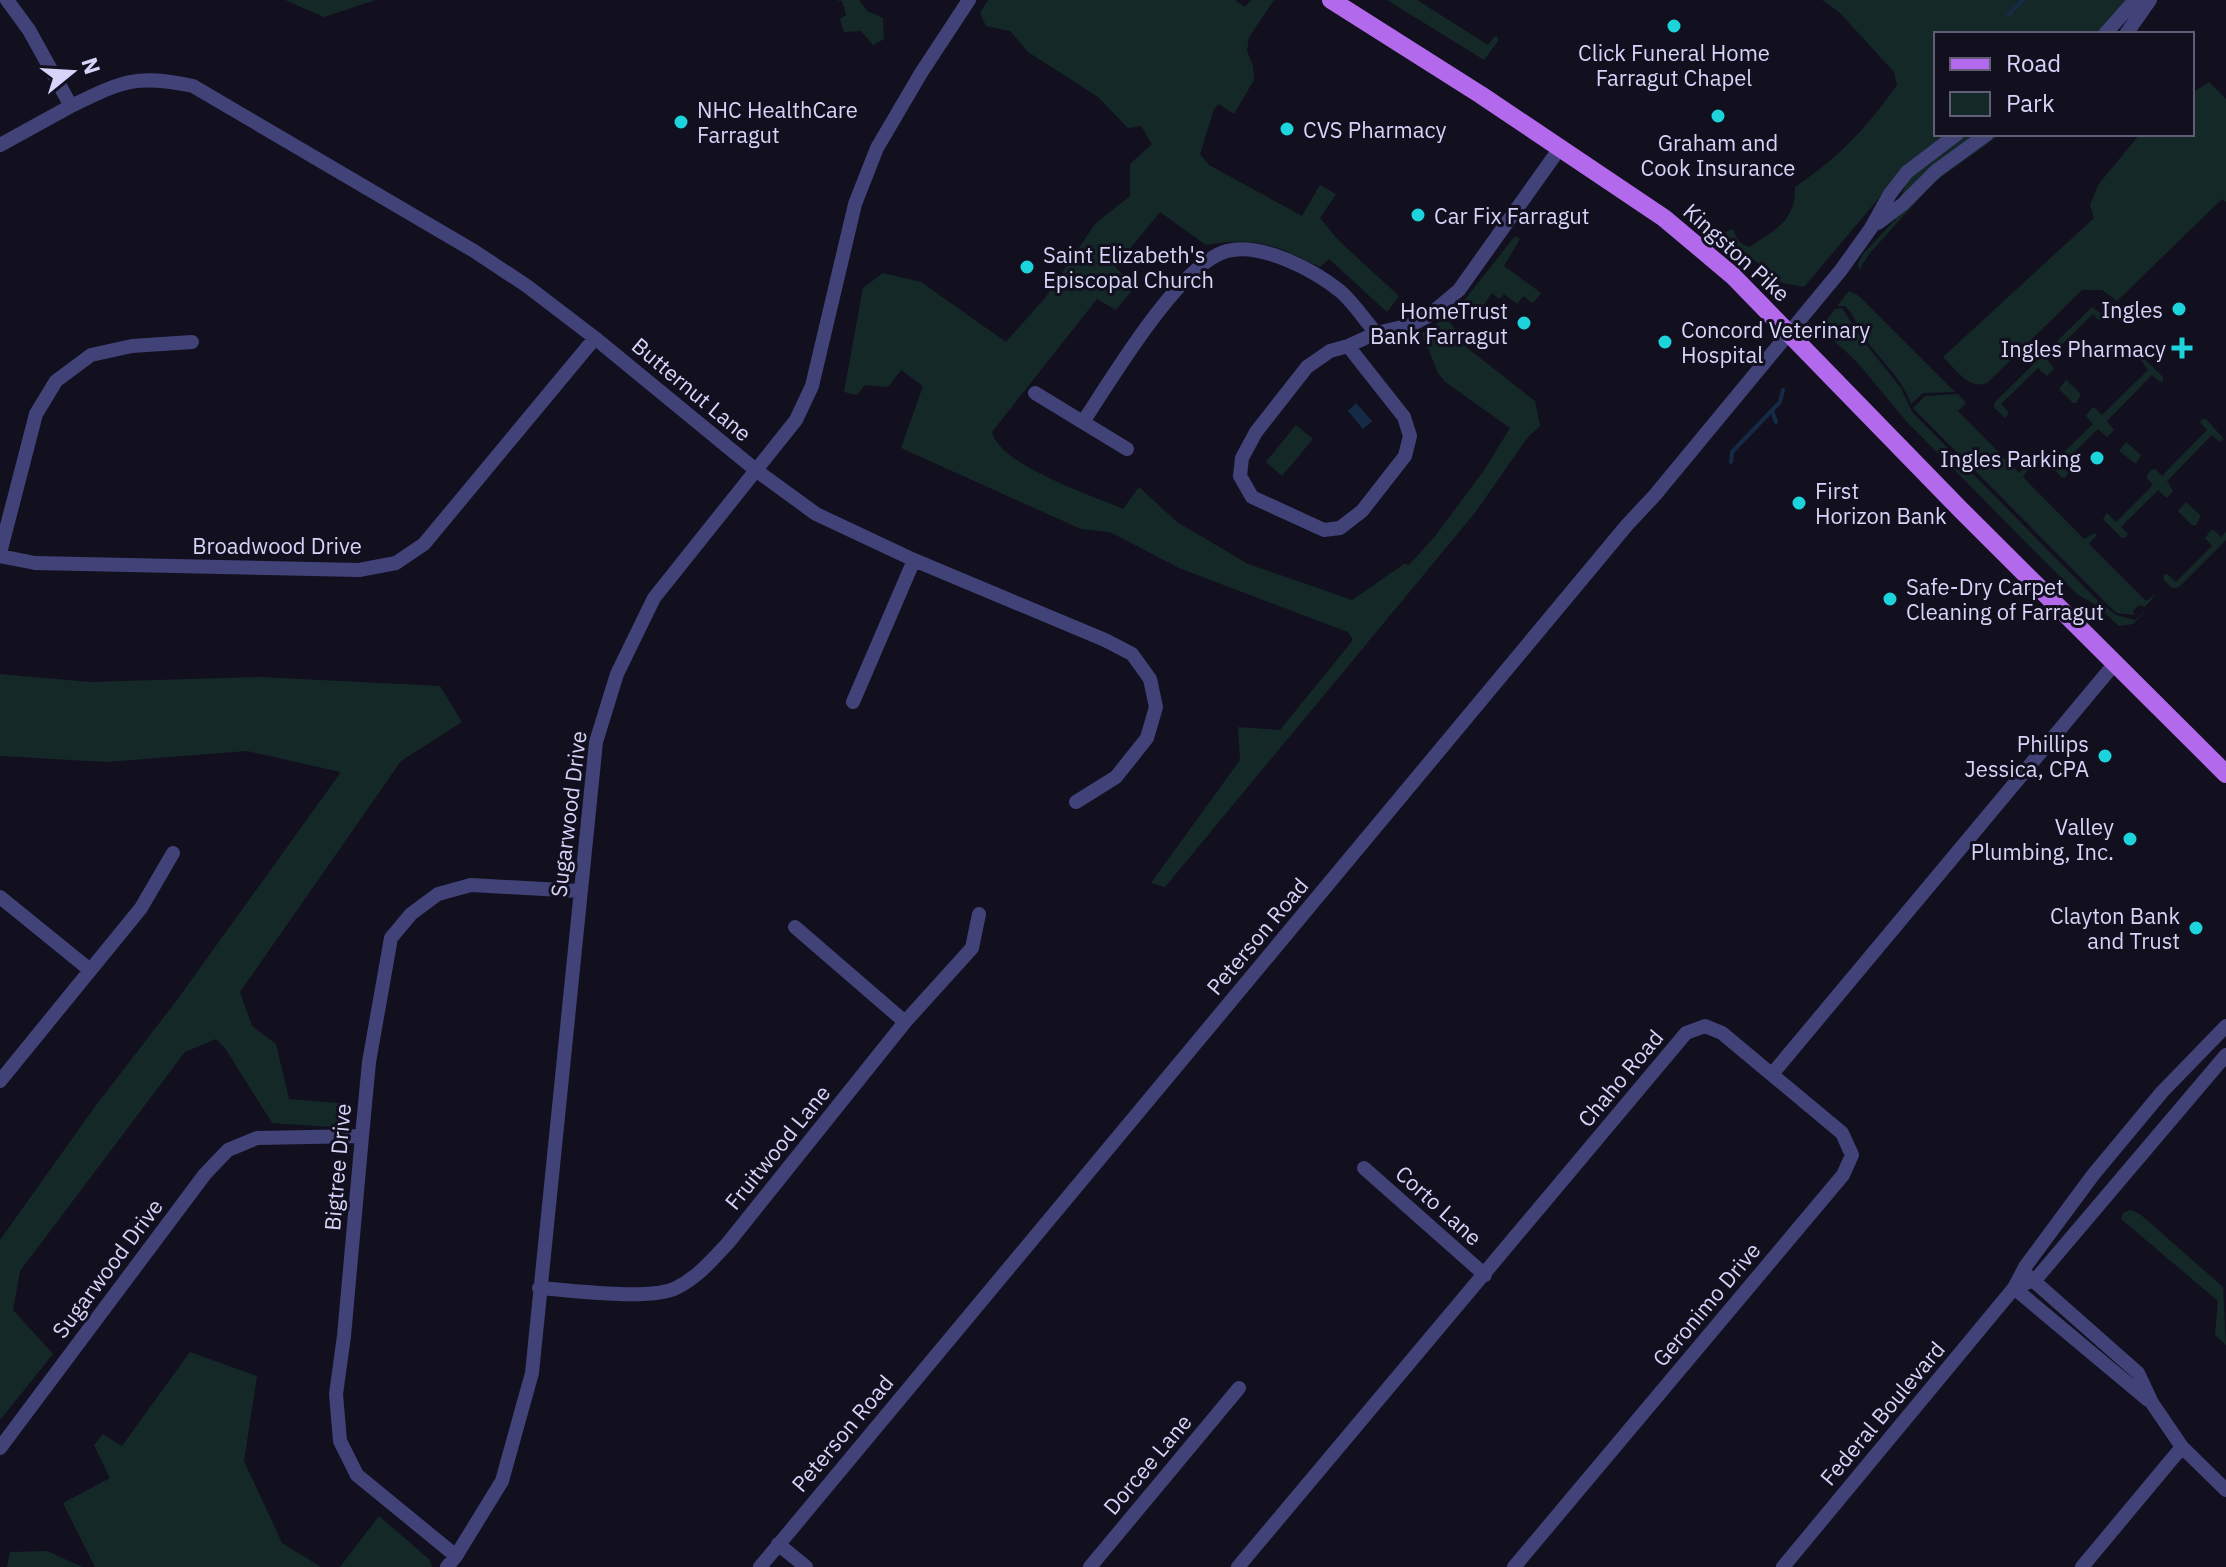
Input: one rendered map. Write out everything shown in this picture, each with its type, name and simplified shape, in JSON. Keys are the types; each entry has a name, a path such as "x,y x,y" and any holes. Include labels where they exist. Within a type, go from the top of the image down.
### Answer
{"main road":[{"name":"Kingston Pike","path":"1331,0 1664,218 1733,276 1961,510 2226,774"}],"street":[{"path":"7,0 29,30 71,106"},
{"name":"Sugarwood Drive","path":"452,1562 502,1481 532,1373 596,742 617,674 654,598 796,420 812,386 855,204 877,148 969,0"},
{"path":"2107,32 2135,0"},
{"path":"2127,32 2150,0"},
{"name":"Butternut Lane","path":"0,145 118,83 156,79 193,86 474,251 527,286 595,338 757,471 816,514 1132,654 1150,679 1156,707 1147,738 1116,777 1076,802"},
{"path":"1871,228 1890,194 1907,172 1954,136"},
{"path":"1871,228 1903,204 1936,171 1984,136"},
{"path":"1348,346 1404,417 1410,436 1405,456 1362,511 1340,528 1324,530 1252,497 1240,476 1242,458 1256,432 1307,367 1330,351 1376,333 1411,325 1428,316 1459,290 1560,148"},
{"name":"Peterson Road","path":"760,1567 1790,334 1871,228"},
{"path":"1083,422 1121,364 1183,282 1212,257 1226,251 1243,248 1285,258 1296,264 1341,292 1376,333"},
{"name":"Broadwood Drive","path":"0,555 35,563 359,570 396,563 424,544 595,338"},
{"path":"0,555 36,414 56,381 91,355 132,346 192,342"},
{"path":"1035,393 1127,449"},
{"path":"853,702 914,560"},
{"path":"1773,1073 2116,662"},
{"path":"0,1081 141,908 173,853"},
{"name":"Bigtree Drive","path":"452,1562 357,1475 340,1441 336,1394 369,1062 391,938 411,914 438,894 471,885 579,891"},
{"path":"0,897 90,970"},
{"name":"Fruitwood Lane","path":"539,1288 634,1294 673,1290 699,1274 738,1231 905,1022 972,948 979,914"},
{"path":"795,927 905,1022"},
{"name":"Chaho Road","path":"1238,1567 1686,1033 1705,1026 1722,1033 1773,1073"},
{"name":"Federal Boulevard","path":"2028,1275 2113,1151 2162,1092 2226,1026"},
{"name":"Federal Boulevard","path":"1783,1567 2014,1288 2226,1055"},
{"name":"Geronimo Drive","path":"1514,1567 1843,1175 1852,1155 1842,1133 1773,1073"},
{"name":"Sugarwood Drive","path":"0,1448 196,1186 228,1150 257,1138 362,1136"},
{"name":"Corto Lane","path":"1364,1168 1485,1275"},
{"path":"2028,1275 2138,1373 2152,1403 2182,1447 2226,1490"},
{"path":"2014,1288 2152,1403"},
{"path":"2066,1331 2076,1318"},
{"name":"Dorcee Lane","path":"1090,1567 1239,1388"},
{"path":"2082,1567 2182,1447"},
{"path":"778,1544 806,1567"}],"green space":[{"path":"285,0 375,0 324,17"},
{"path":"835,0 859,0 867,11 883,18 884,39 873,45 861,31 844,32 840,19 846,15 842,1"},
{"path":"988,0 1235,0 1245,7 1251,0 1274,0 1249,37 1247,51 1254,80 1234,114 1219,104 1214,109 1200,154 1209,165 1302,216 1320,185 1336,194 1320,218 1339,241 1399,296 1387,312 1329,259 1320,267 1265,244 1224,242 1206,245 1160,212 1115,267 1135,287 1116,310 1097,299 992,432 998,444 1011,456 1070,488 1123,509 1139,487 1177,522 1248,564 1352,600 1404,564 1409,565 1436,535 1485,469 1510,428 1444,381 1422,333 1442,320 1450,322 1466,347 1535,401 1540,426 1528,437 1474,514 1165,887 1151,883 1240,760 1238,727 1280,730 1353,640 1348,632 1179,568 1110,532 1081,529 901,448 923,386 901,370 888,387 865,385 857,395 844,392 863,288 883,273 921,282 1006,342 1045,298 1095,224 1130,196 1130,164 1152,144 1141,126 1128,128 1098,97 1028,52 1010,31 986,26 980,13"},
{"path":"1387,0 1417,0 1488,45 1495,36 1498,41 1484,60"},
{"path":"1822,0 2128,0 2100,32 1934,32 1934,136 1946,136 1906,166 1804,287 1778,280 1729,239 1725,232 1733,229 1739,241 1750,247 1775,229 1792,209 1795,187 1851,141 1897,85 1894,72 1839,12"},
{"path":"2209,82 2226,99 2226,202 2222,199 2117,301 2102,290 2082,290 1987,383 1968,381 1943,357 2094,218 2090,205 2098,185 2138,136 2194,136 2194,92"},
{"path":"1963,136 1976,136 1901,197 1918,169"},
{"path":"1990,136 1998,136 1933,183 1869,254 1859,270 1858,263 1863,254 1935,177"},
{"path":"1515,236 1520,239 1504,266 1541,293 1533,303 1523,296 1517,304 1504,294 1499,299 1492,293 1480,310 1468,307 1463,302"},
{"path":"1849,291 1859,296 1955,392 1923,393 1911,404 1851,313 1845,306 1837,306"},
{"path":"2092,307 2104,316 2104,320 2100,321 2093,314 2047,359 2054,369 2047,376 2038,368 2001,404 2009,413 2005,418 1994,407 1995,402"},
{"path":"1842,308 1861,338 1901,388 1912,412 2098,601 2116,615 2135,620 2147,609 2133,624 2119,626 2096,605 2077,594 1907,422 1857,362 1829,336 1825,322 1835,309"},
{"path":"2141,360 2145,360 2163,377 2163,381 2152,375 2107,421 2114,430 2107,437 2098,429 2061,465 2068,473 2062,478 2043,456 2048,453 2056,460 2093,424 2086,416 2092,408 2102,415 2148,370"},
{"path":"2066,380 2081,394 2076,403 2059,389"},
{"path":"1958,394 1966,403 1958,411 2019,473 2030,466 2023,477 2084,539 2095,533 2089,544 2146,601 2156,594 2145,607 2139,605 2133,611 2134,615 2117,613 1913,408 1925,396"},
{"path":"2206,419 2224,439 2220,442 2212,435 2167,481 2173,491 2167,498 2158,490 2121,527 2128,534 2125,538 2121,537 2103,519 2107,513 2116,522 2153,485 2146,477 2151,470 2155,469 2162,476 2207,430 2200,422"},
{"path":"1296,425 1313,439 1282,476 1266,462"},
{"path":"2126,442 2141,455 2136,464 2119,451"},
{"path":"2186,502 2201,516 2196,525 2192,525 2178,511"},
{"path":"2211,530 2221,537 2226,532 2226,540 2179,587 2172,588 2163,575 2167,574 2176,582 2212,546 2205,538"},
{"path":"0,674 90,682 260,677 440,686 462,722 401,761 240,992 252,1026 276,1044 289,1099 350,1104 347,1128 272,1123 225,1048 216,1039 185,1052 20,1271 13,1310 53,1354 0,1420 0,1240 341,772 247,751 106,762 0,756"},
{"path":"2130,1210 2140,1214 2223,1287 2226,1345 2215,1335 2218,1301 2121,1219 2123,1213"},
{"path":"190,1352 257,1376 244,1461 282,1543 321,1567 95,1567 63,1503 110,1478 94,1445 103,1434 122,1446"},
{"path":"379,1516 430,1560 432,1567 340,1567"},
{"path":"47,1551 82,1567 7,1567 10,1552"}],"water":[{"path":"1356,403 1372,421 1363,429 1348,411"}],"waterway":[{"path":"2008,15 2023,0"},
{"path":"1731,462 1732,452 1780,402 1783,390"},
{"path":"1772,411 1776,422"}],"place":[{"name":"Click Funeral Home Farragut Chapel","path":"1674,26"},
{"name":"Graham and Cook Insurance","path":"1718,116"},
{"name":"NHC HealthCare Farragut","path":"681,122"},
{"name":"CVS Pharmacy","path":"1287,129"},
{"name":"Car Fix Farragut","path":"1418,215"},
{"name":"Saint Elizabeth's Episcopal Church","path":"1027,267"},
{"name":"Ingles","path":"2179,309"},
{"name":"HomeTrust Bank Farragut","path":"1524,323"},
{"name":"Concord Veterinary Hospital","path":"1665,342"},
{"name":"Ingles Pharmacy","path":"2182,348"},
{"name":"Ingles Parking","path":"2097,458"},
{"name":"First Horizon Bank","path":"1799,503"},
{"name":"Safe-Dry Carpet Cleaning of Farragut","path":"1890,599"},
{"name":"Phillips Jessica, CPA","path":"2105,756"},
{"name":"Valley Plumbing, Inc.","path":"2130,839"},
{"name":"Clayton Bank and Trust","path":"2196,928"}]}
